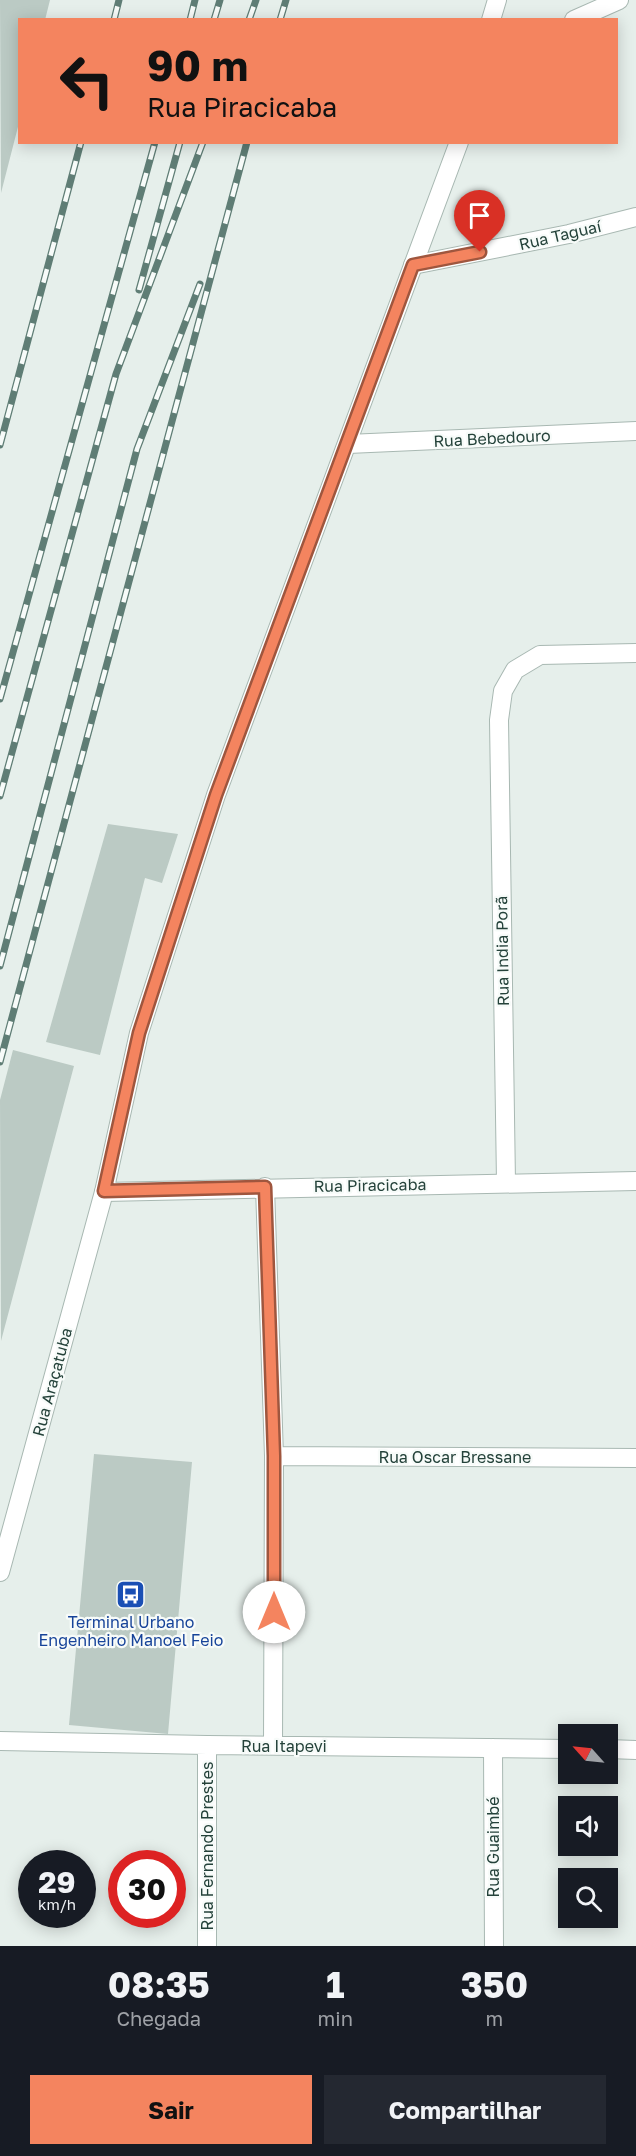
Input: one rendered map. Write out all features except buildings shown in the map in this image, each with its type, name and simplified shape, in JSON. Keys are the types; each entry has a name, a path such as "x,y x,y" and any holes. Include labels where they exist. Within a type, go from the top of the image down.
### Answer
{"street":[{"path":"492,18 497,0"},
{"path":"578,18 619,0"},
{"name":"Rua Araçatuba","path":"0,1572 104,1191 139,1033 212,807 458,144"},
{"name":"Rua Taguaí","path":"413,265 570,234 636,217"},
{"name":"Rua Bebedouro","path":"348,444 636,431"},
{"name":"Rua India Porã","path":"506,1182 499,720 503,691 515,670 540,655 636,653"},
{"name":"Rua Piracicaba","path":"104,1191 636,1181"},
{"path":"265,1187 274,1456 273,1745"},
{"name":"Rua Oscar Bressane","path":"274,1456 636,1458"},
{"name":"Rua Itapevi","path":"0,1741 558,1749"},
{"name":"Rua Fernando Prestes","path":"207,1745 207,1946"},
{"name":"Rua Guaimbé","path":"493,1748 494,1946"},
{"path":"618,1749 636,1750"}],"railway":[{"path":"114,18 119,0"},
{"path":"190,18 195,0"},
{"path":"215,18 220,0"},
{"path":"250,18 256,0"},
{"path":"281,18 286,0"},
{"path":"0,445 80,144"},
{"path":"0,699 154,144"},
{"path":"139,290 179,144"},
{"path":"0,796 116,374 202,144"},
{"path":"0,1062 246,144"},
{"path":"0,966 137,449 200,284"}],"place":[{"name":"Terminal Urbano Engenheiro Manoel Feio","path":"131,1594"}],"route":[{"path":"274,1612 274,1456 265,1187 104,1191 139,1033 216,795 413,265 480,252"}]}
